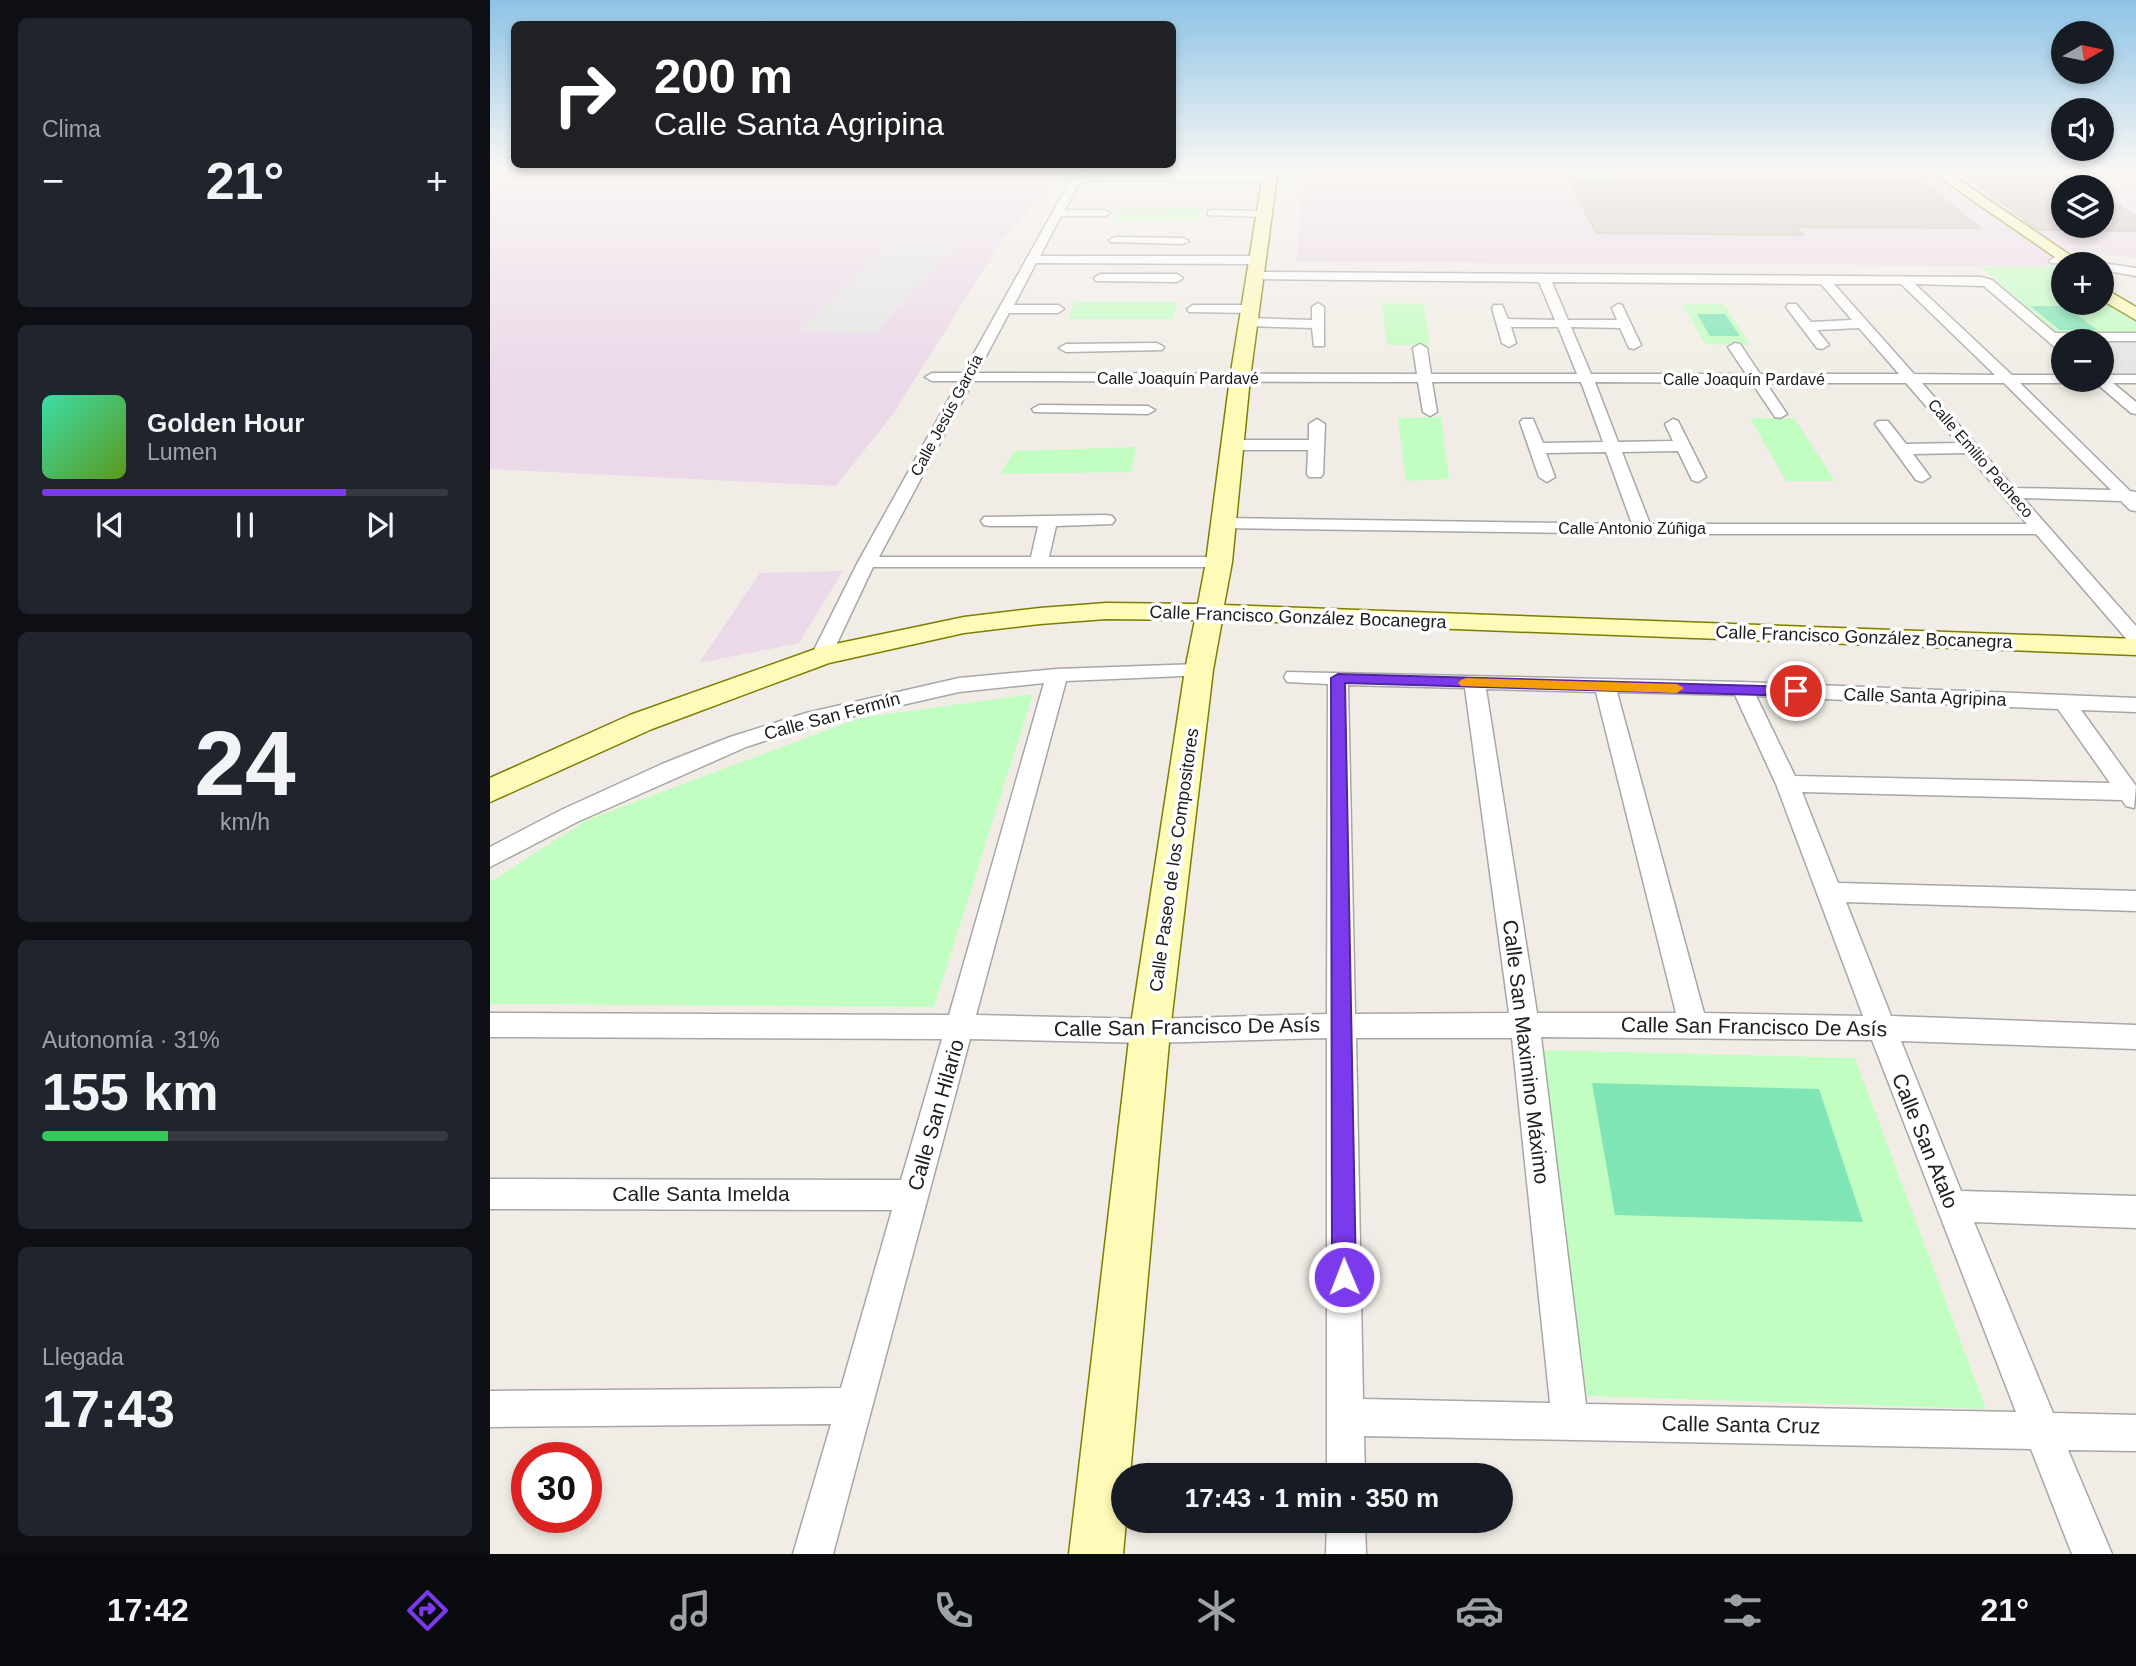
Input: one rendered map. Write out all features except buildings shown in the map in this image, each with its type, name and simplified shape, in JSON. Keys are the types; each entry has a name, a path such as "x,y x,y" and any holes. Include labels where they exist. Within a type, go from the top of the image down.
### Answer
{"street":[{"name":"Calle Jesús García","path":"821,656 867,562 1041,241"},
{"path":"1132,241 1183,241"},
{"path":"1135,278 1147,241"},
{"name":"Calle Paseo de los Compositores","path":"1096,1554 1150,1031 1199,670 1219,562 1240,378 1262,241"},
{"path":"2026,241 2051,258"},
{"path":"2041,241 2058,252"},
{"path":"1031,259 1140,260 1409,283 1544,278 1985,282 2051,337"},
{"path":"2114,269 2136,272"},
{"path":"1100,278 1177,278"},
{"path":"1544,278 1643,529"},
{"name":"Calle Emilio Pacheco","path":"1824,279 2136,638"},
{"path":"1904,280 2132,499"},
{"path":"2114,289 2136,304"},
{"path":"2114,300 2136,315"},
{"path":"1318,307 1319,343"},
{"path":"1792,307 1822,345"},
{"path":"1498,308 1509,343"},
{"path":"1618,308 1634,345"},
{"path":"1003,309 1058,309"},
{"path":"1193,310 1319,324"},
{"path":"1503,323 1623,324"},
{"path":"1807,326 1863,324"},
{"path":"2114,337 2136,337"},
{"path":"1094,393 1111,347"},
{"path":"1066,348 1157,347"},
{"path":"1735,347 1780,414"},
{"path":"1420,348 1430,412"},
{"name":"Calle Joaquín Pardavé","path":"932,377 968,377 1094,393 1240,378 2051,379"},
{"path":"2114,379 2136,379"},
{"path":"2114,391 2136,410"},
{"path":"1039,409 1094,393 1149,410"},
{"path":"1528,422 1547,477"},
{"path":"1315,474 1317,424"},
{"path":"1673,424 1698,477"},
{"path":"1883,424 1922,477"},
{"path":"1232,445 1316,445"},
{"path":"1537,448 1682,446"},
{"path":"1901,449 1973,448"},
{"path":"2010,493 2132,499"},
{"path":"990,521 1106,520"},
{"path":"1038,563 1048,521"},
{"name":"Calle Antonio Zúñiga","path":"1223,523 1643,529 2042,529"},
{"path":"867,562 1219,562"},
{"name":"Calle Francisco González Bocanegra","path":"490,791 641,722 821,656 964,625 1040,616 1106,611 1210,612 2136,647"},
{"name":"Calle San Fermín","path":"490,858 569,816 749,738 806,720 959,685 1057,675 1199,670"},
{"name":"Calle San Hilario","path":"813,1554 1057,675"},
{"name":"Calle Santa Agripina","path":"1294,677 1742,689 2136,705"},
{"path":"1338,678 1346,1463"},
{"name":"Calle San Maximino Máximo","path":"1475,683 1525,1025 1570,1422"},
{"path":"1605,687 1693,1025"},
{"name":"Calle San Atalo","path":"1742,689 1787,784 1951,1206 2092,1554"},
{"path":"2065,703 2132,798"},
{"path":"1787,784 2132,798"},
{"path":"1828,892 2136,901"},
{"name":"Calle San Francisco De Asís","path":"490,1025 961,1027 1150,1031 1340,1026 1693,1025 2136,1037"},
{"name":"Calle Santa Imelda","path":"490,1194 912,1195"},
{"path":"1951,1206 2136,1212"},
{"path":"490,1409 853,1406"},
{"name":"Calle Santa Cruz","path":"1347,1417 2136,1433"},
{"path":"1346,1533 1346,1554"}],"shaded area":[{"path":"490,241 1002,241 893,414 836,486 490,469"},
{"path":"894,241 959,243 875,333 800,331"},
{"path":"1298,241 2136,241 2136,258 2114,255 2114,252 2066,250 2051,252 2051,262 2046,266 1296,262"},
{"path":"2114,340 2136,340 2136,374 2114,373"},
{"path":"843,571 799,643 699,663 760,573"}],"green space":[{"path":"1980,267 2051,267 2051,315 2114,315 2114,306 2136,322 2136,333 2114,333 2114,329 2053,329"},
{"path":"1075,302 1178,302 1172,319 1068,319"},
{"path":"1382,303 1424,304 1430,345 1387,345"},
{"path":"1682,304 1724,304 1750,345 1705,344"},
{"path":"2030,306 2051,306 2051,315 2078,315 2096,329 2059,329"},
{"path":"1697,314 1725,314 1740,336 1710,336"},
{"path":"1441,417 1449,479 1406,481 1398,418"},
{"path":"1750,418 1794,418 1835,481 1786,481"},
{"path":"1136,447 1131,472 1001,474 1014,451"},
{"path":"1033,694 934,1007 490,1004 490,882 587,820 859,718"},
{"path":"1540,1050 1855,1058 1986,1409 1587,1396"},
{"path":"1592,1083 1819,1089 1863,1222 1615,1215"}],"slow traffic":[{"path":"1466,683 1677,688"}],"route":[{"path":"1344,1277 1338,678 1796,691"}]}
